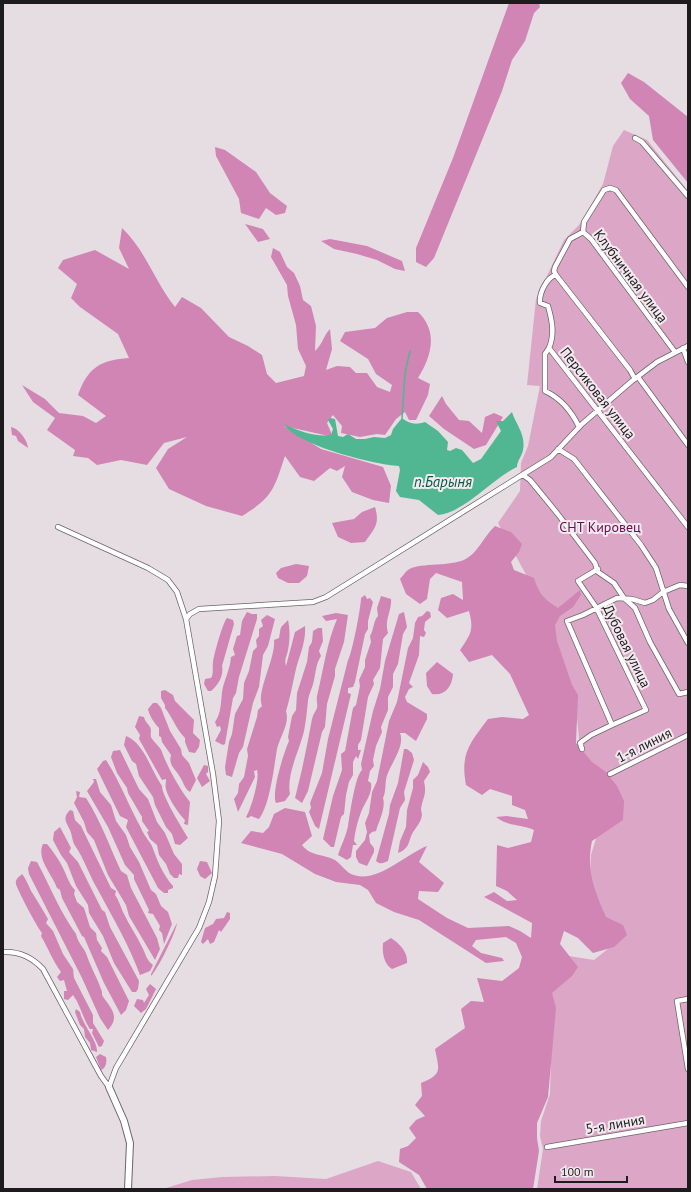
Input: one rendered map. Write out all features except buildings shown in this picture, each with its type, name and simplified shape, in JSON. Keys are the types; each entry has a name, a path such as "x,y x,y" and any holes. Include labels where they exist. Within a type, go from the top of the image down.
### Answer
{"street":[{"path":"635,138 642,142 688,196"},
{"path":"583,232 584,222 604,190 610,188 616,190 688,288"},
{"name":"Клубничная улица","path":"549,348 553,332 551,316 548,306 540,303 539,299 547,281 556,274 554,271 555,267 570,238 583,232 591,239 675,352"},
{"path":"556,274 688,445"},
{"path":"186,619 190,614 199,609 313,602 326,597 551,457 579,427 657,362 685,347 688,362"},
{"name":"Персиковая улица","path":"579,427 573,413 555,396 545,391 545,354 549,348 688,527"},
{"path":"558,449 574,459 641,545 656,568 669,609 688,643"},
{"path":"523,475 530,480 557,513 598,569 598,572 614,583 624,598 635,608 650,642 679,694 688,692"},
{"path":"58,527 162,576 177,592 186,619 213,774 219,821 215,876 209,902 199,928 116,1068 109,1087"},
{"name":"Дубовая улица","path":"598,569 578,581 596,607 646,710 612,725"},
{"path":"582,749 580,743 584,739 612,725 567,621 583,615 596,607 617,598 624,598 645,603 663,592 680,585 688,586"},
{"name":"1-я линия","path":"610,774 688,735"},
{"path":"3,952 18,952 28,956 44,969 101,1076 109,1087 124,1121 130,1142 128,1189"},
{"path":"688,999 677,1001 688,1068"},
{"name":"5-я линия","path":"547,1147 688,1123"}],"green space":[{"name":"СНТ Кировец","path":"624,130 647,140 688,191 688,1189 537,1189 543,1149 540,1136 541,1121 550,1094 551,1059 539,1049 536,1027 569,956 594,960 614,944 589,895 591,855 598,832 581,759 577,718 543,606 498,523 520,491 521,463 528,446 540,386 527,385 536,299 564,240 579,225 603,184 613,146"},
{"path":"378,1161 411,1172 421,1189 163,1189 192,1180 222,1177 275,1176 326,1179"}],"shaded area":[{"path":"509,3 539,3 540,7 534,13 525,41 512,60 502,91 434,258 426,267 416,262 416,248 453,158"},
{"path":"628,73 644,82 688,117 688,183 653,140 649,116 630,99 621,83"},
{"path":"215,147 225,150 256,172 270,193 287,206 285,213 276,215 266,208 259,219 241,213 239,199 216,156"},
{"path":"245,224 263,229 270,239 258,242"},
{"path":"122,228 138,247 175,307 182,297 201,308 229,337 262,355 267,374 276,383 304,376 306,366 298,349 296,325 288,296 287,285 271,257 273,248 280,252 287,267 294,273 300,286 303,300 311,306 316,326 315,351 320,346 330,329 332,349 326,370 337,366 350,367 356,373 367,373 377,387 390,392 392,385 376,374 368,359 340,341 345,332 375,328 387,318 407,312 418,312 425,320 429,328 431,345 423,370 418,378 430,384 428,395 416,420 409,420 405,412 396,419 385,435 377,434 360,437 341,433 342,426 333,415 327,423 333,437 284,426 321,449 383,467 391,486 389,503 373,500 352,492 342,477 345,466 337,471 330,468 314,481 300,477 285,456 278,477 271,491 260,503 242,516 206,506 169,489 156,468 168,449 187,437 164,443 147,465 121,460 97,465 88,458 73,456 75,450 47,430 55,418 33,402 22,385 45,399 59,413 83,416 96,423 106,416 78,395 82,385 91,372 103,363 129,358 118,334 80,307 71,298 77,284 58,268 63,260 95,250 129,269 119,248"},
{"path":"330,239 367,246 402,261 405,271 395,269 377,260 334,249 321,241"},
{"path":"442,396 446,404 459,420 469,421 482,433 485,417 494,413 503,417 486,445 474,449 444,429 429,416"},
{"path":"11,427 22,435 28,448 18,441 16,436 12,435"},
{"path":"375,507 377,518 376,526 365,542 351,543 338,537 332,523 354,519 362,512"},
{"path":"495,526 511,532 522,544 519,552 511,562 514,570 534,578 540,592 549,602 558,608 580,590 581,595 573,607 560,616 555,625 557,641 572,685 578,695 576,743 592,762 606,772 617,786 624,801 623,820 592,841 590,861 592,880 606,917 623,925 627,935 614,947 593,953 578,938 564,931 560,944 578,967 572,976 552,993 556,1008 548,1097 537,1123 539,1151 533,1189 427,1189 419,1175 399,1162 400,1149 408,1146 416,1138 409,1128 416,1120 425,1116 415,1105 422,1096 421,1083 433,1077 438,1070 435,1049 465,1028 461,1009 471,1001 484,1002 477,978 502,981 519,968 522,957 516,943 506,937 476,940 472,946 481,953 502,958 504,961 486,963 419,920 394,912 376,903 368,890 360,885 336,882 315,874 282,854 241,843 251,831 263,833 269,827 274,814 285,808 305,812 312,836 302,845 305,849 335,860 351,874 370,876 390,868 427,846 419,862 444,883 438,892 419,891 418,899 447,918 468,928 509,926 531,938 532,923 484,897 494,892 507,901 517,900 507,891 496,886 497,845 508,848 531,842 534,830 510,824 496,817 507,816 528,819 525,810 512,805 512,796 490,789 482,795 466,785 464,774 464,765 468,749 488,719 502,717 523,719 529,715 510,674 492,655 469,662 460,650 467,640 470,632 471,623 469,611 447,618 438,610 441,598 453,594 463,600 462,582 436,573 430,579 427,599 420,604 406,594 400,579 407,571 418,566 455,563 467,559 476,551"},
{"path":"296,564 309,566 307,576 299,583 288,583 278,578 276,573 281,568"},
{"path":"365,595 367,599 370,598 373,602 368,621 368,629 365,634 355,682 353,687 348,688 348,693 351,694 319,829 315,826 309,812 311,808 310,803 322,773 328,739 354,640 361,598"},
{"path":"381,596 391,599 387,620 388,633 383,639 380,668 373,680 374,684 368,697 361,740 358,745 358,750 361,750 358,759 356,756 353,762 353,775 349,782 346,795 344,814 341,817 334,847 331,847 323,839 333,796 342,770 341,754 345,751 353,708 356,705 360,686 359,680 365,667 365,660 371,642 370,636 375,620 378,616 377,608"},
{"path":"427,611 430,612 431,617 425,622 424,630 426,633 424,637 420,636 419,655 409,683 413,687 409,689 405,697 407,702 427,714 427,719 416,741 405,733 400,733 401,743 386,779 382,814 376,831 369,835 370,843 374,848 374,852 367,866 359,863 356,857 356,851 365,840 367,832 365,823 369,813 372,792 377,781 389,721 397,702 408,648 413,638 415,623 418,617 422,616"},
{"path":"247,612 257,614 257,619 239,677 236,693 233,698 225,744 223,745 215,741 221,730 220,726 217,727 215,722 220,712 222,692 231,657 235,655 233,649 237,636 240,635 242,621"},
{"path":"404,612 407,627 403,634 398,664 393,674 393,687 388,697 388,710 381,727 382,732 376,746 373,760 374,766 370,771 368,781 371,783 371,792 361,811 357,824 354,841 357,845 353,845 351,857 347,860 338,855 347,830 357,780 362,770 361,764 373,711 380,689 385,661 399,614"},
{"path":"336,613 348,615 344,642 335,669 335,676 327,704 325,727 322,732 308,791 302,803 295,798 312,719 317,708 317,696 330,637 337,619 326,621 322,616"},
{"path":"267,615 275,619 268,646 263,655 259,687 253,703 243,747 239,753 232,777 226,775 225,767 235,714 243,699 244,683 249,671 253,651 257,647 256,640 259,636 259,629 263,626 261,620"},
{"path":"227,618 233,620 234,624 222,666 221,677 214,689 208,691 204,684 205,679 211,678 212,676 215,652"},
{"path":"288,620 289,638 288,650 285,659 286,666 295,632 305,626 302,651 297,665 286,711 286,725 278,744 271,786 266,805 259,819 251,816 248,818 246,817 256,787 258,774 257,770 254,771 255,777 238,812 234,799 238,793 239,784 244,777 248,756 247,749 258,710 262,706 262,692 272,656 274,640 279,638 281,627"},
{"path":"318,628 322,628 323,641 319,651 321,656 317,665 309,698 304,731 292,770 289,787 290,794 285,801 276,803 275,791 281,763 289,741 288,737 292,716 296,710 297,693 307,662 313,631"},
{"path":"437,662 453,674 451,683 447,690 441,694 432,694 427,686 426,673"},
{"path":"165,690 173,695 175,701 194,720 193,733 200,740 199,747 195,753 189,752 185,738 165,708 161,698 161,691"},
{"path":"153,703 157,703 161,708 170,731 181,749 182,755 189,763 196,780 190,792 185,787 171,765 171,755 159,736 159,728 149,714 148,709"},
{"path":"139,716 144,717 151,728 152,739 161,750 174,778 190,802 188,825 184,824 185,820 169,797 166,788 166,779 162,780 139,739 140,735 135,727"},
{"path":"126,736 133,740 143,751 162,786 168,804 188,838 180,845 175,844 172,834 166,827 155,805 153,797 139,776 136,764 132,761 124,745"},
{"path":"404,749 407,749 412,753 414,760 404,792 405,800 400,808 388,861 379,863 376,861 389,814 390,805 398,783"},
{"path":"120,750 139,789 148,799 157,822 165,833 174,854 182,864 182,875 179,874 178,878 174,878 170,874 166,864 159,855 157,845 150,839 147,832 149,831 142,821 142,817 128,793 127,788 117,773 111,757 113,751"},
{"path":"106,760 142,830 152,846 163,872 173,886 173,888 168,890 168,893 164,893 158,888 126,827 128,820 120,816 97,769 103,761"},
{"path":"423,762 428,767 430,772 424,781 425,793 421,809 422,815 406,848 398,853 400,841 406,827 407,810 413,788 413,780 418,775"},
{"path":"204,765 208,766 208,772 206,774 210,781 202,787 197,778"},
{"path":"93,779 96,779 100,792 111,805 116,821 126,835 130,847 139,862 151,890 156,894 161,906 168,912 172,924 164,944 162,933 159,930 160,926 153,914 148,913 149,910 134,879 134,875 125,865 108,827 87,791 94,782"},
{"path":"76,791 80,792 79,797 86,798 101,825 121,871 127,875 131,888 157,938 160,949 155,960 129,916 126,905 108,875 94,840 87,832 84,822 74,803 77,797"},
{"path":"70,810 73,811 75,820 81,826 111,888 116,891 115,895 147,959 153,965 150,971 140,975 126,942 74,844 65,818"},
{"path":"60,827 71,848 69,852 78,862 102,910 105,912 110,927 139,981 136,992 132,992 114,963 103,936 89,913 88,905 76,886 67,863 53,840 54,832"},
{"path":"43,844 47,844 58,859 75,890 74,894 77,902 84,908 90,927 96,933 97,940 102,948 101,951 107,957 129,1001 126,1010 121,1015 104,983 84,937 82,936 62,898 60,890 57,888 43,861 41,850"},
{"path":"31,861 37,862 60,908 86,953 102,995 113,1012 114,1020 108,1030 100,1018 82,978 29,874 28,868"},
{"path":"200,861 207,862 212,873 205,879 200,876 197,869"},
{"path":"22,874 48,919 46,923 53,931 63,954 73,969 74,978 93,1015 93,1023 104,1041 102,1046 99,1047 92,1033 93,1029 90,1029 73,995 68,1000 64,999 64,991 67,991 64,980 60,981 57,977 61,972 41,936 42,933 16,884 17,879"},
{"path":"227,912 230,913 230,919 221,932 219,930 214,942 210,944 208,939 203,944 201,942 205,928 213,924 216,919 224,918"},
{"path":"177,923 174,934 158,967 151,976 151,974"},
{"path":"391,938 403,949 407,959 407,963 392,969 385,961 383,951 383,943"},
{"path":"150,984 156,989 146,1009 141,1013 134,1006 137,999 143,1000 144,1003 149,995 146,989"},
{"path":"76,1009 80,1012 81,1017 93,1038 97,1052 91,1050 90,1043 85,1037 84,1029 80,1025 75,1012"},
{"path":"100,1054 106,1057 105,1066 101,1070 96,1057"}],"water":[{"name":"п.Барыня","path":"512,412 522,434 524,444 517,467 498,479 468,502 448,513 438,515 419,500 400,497 396,491 400,470 399,466 355,458 319,446 291,432 284,424 307,433 331,435 333,429 328,420 330,418 335,419 338,436 343,437 348,434 356,439 365,439 374,437 385,438 391,435 393,429 402,418 407,422 425,422 438,431 448,442 447,450 450,451 456,448 462,450 473,463 481,459 501,431 496,421 503,421"}],"waterway":[{"path":"402,418 405,373 410,351"}]}
